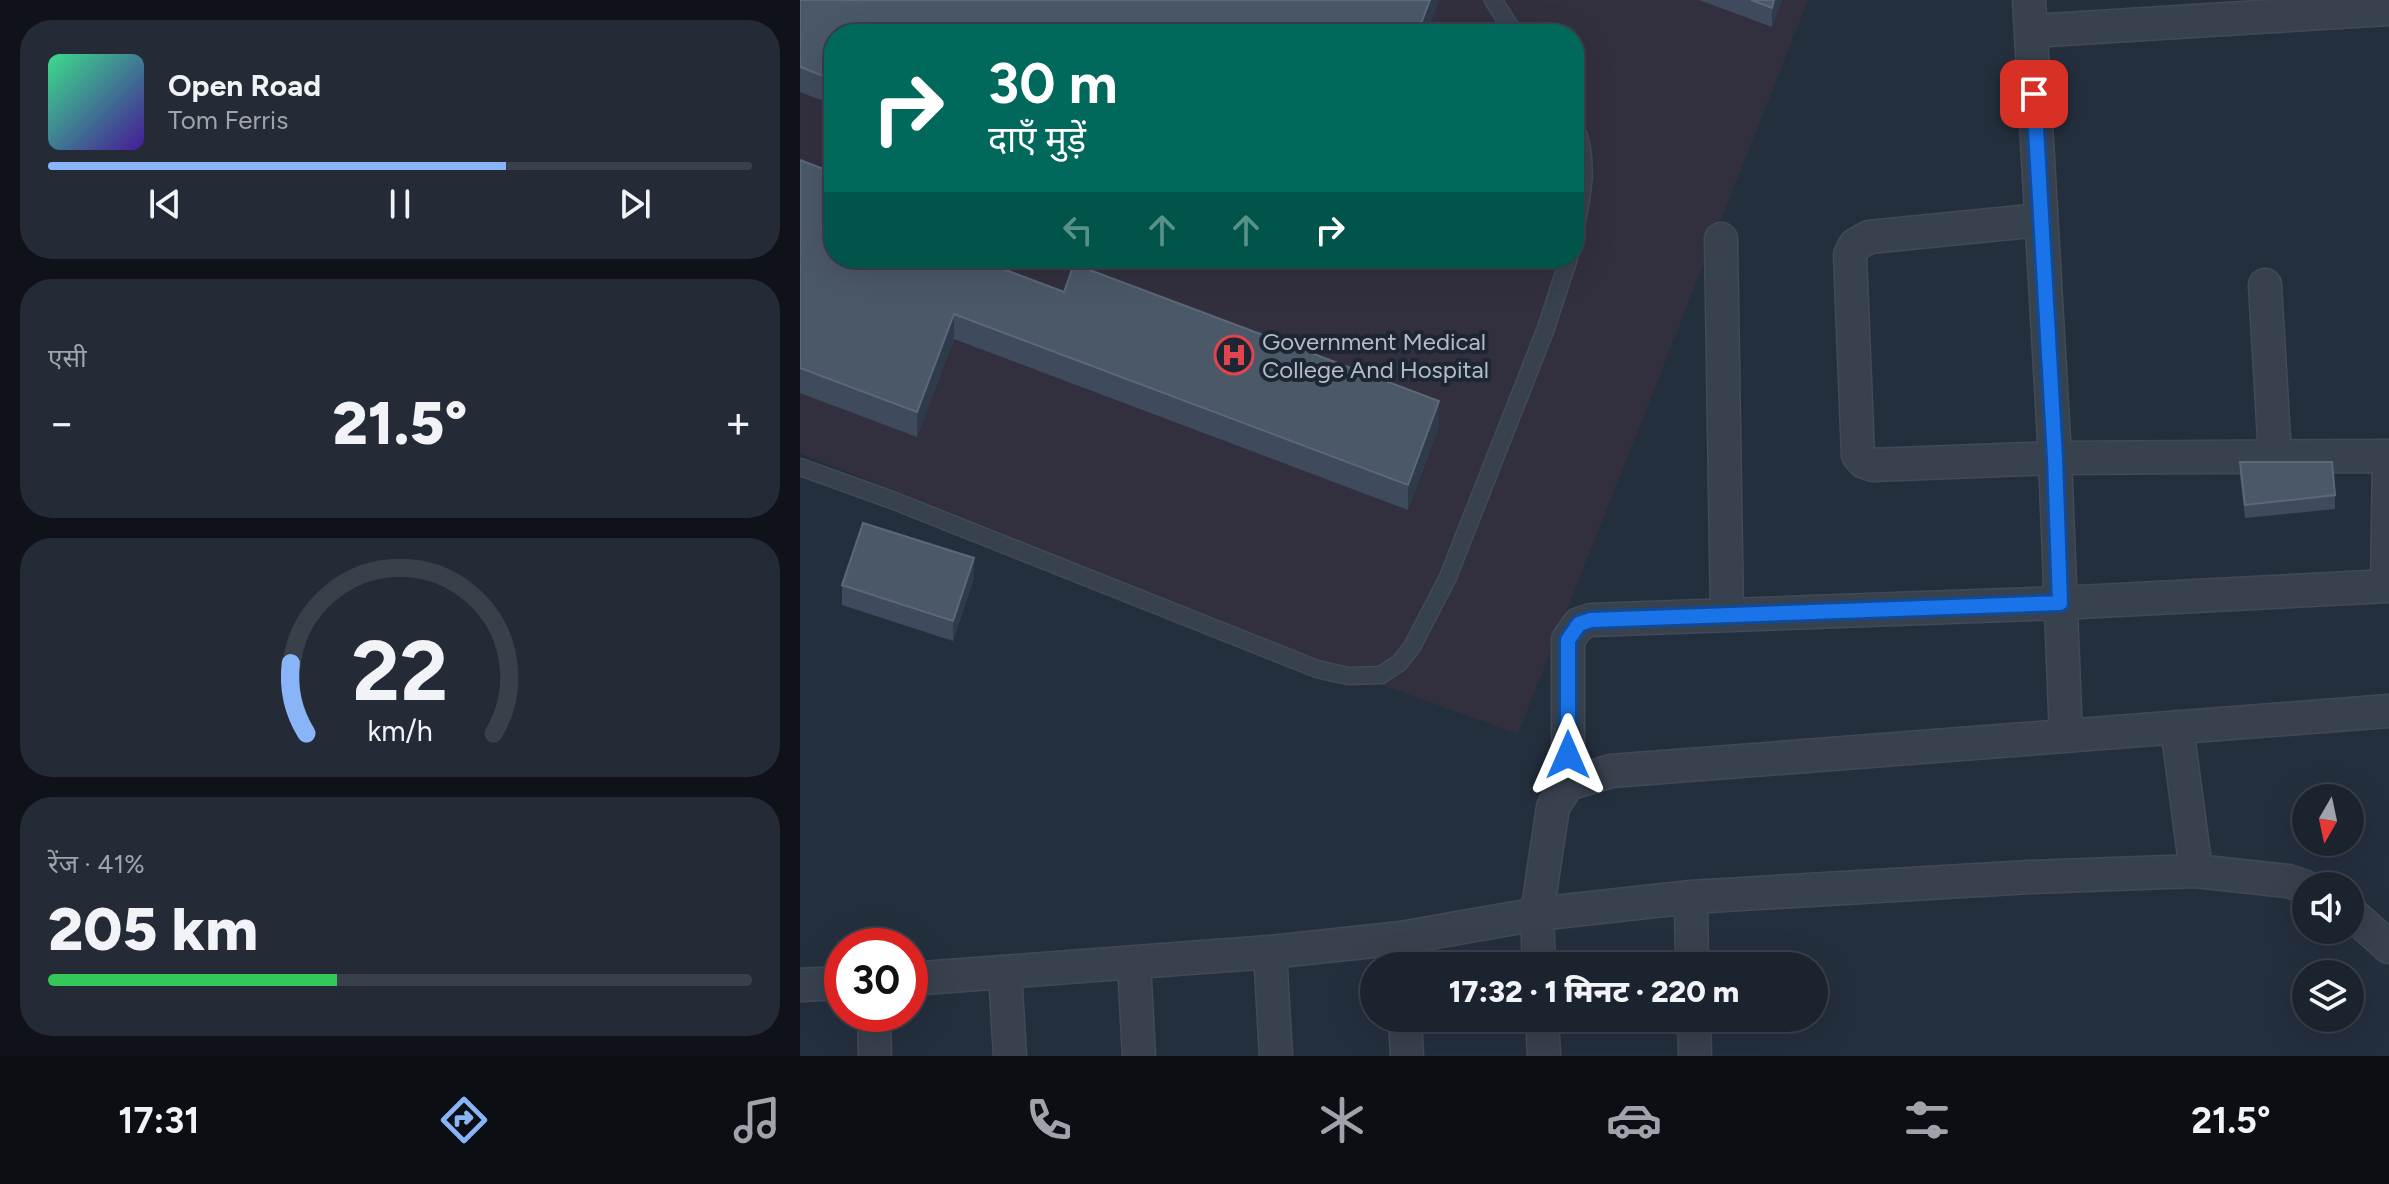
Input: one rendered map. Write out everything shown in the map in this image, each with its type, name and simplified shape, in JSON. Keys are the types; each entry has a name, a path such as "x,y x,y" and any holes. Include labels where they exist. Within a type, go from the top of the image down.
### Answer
{"street":[{"path":"2066,736 2055,458 2030,15 2355,5 2389,9"},
{"path":"1538,952 1537,914 1553,807 1568,784 1568,640 1579,624 1591,620 2060,603 2388,586 2389,456 2055,458 1873,465 1864,462 1858,455 1850,255 1855,245 1869,237 2041,220"},
{"path":"1721,239 1727,615"},
{"path":"2265,285 2275,456"},
{"path":"1568,784 1611,771 2389,711"},
{"path":"2177,727 2196,871"},
{"path":"1402,952 1537,914 1691,897 2030,877 2196,871 2292,882"},
{"path":"1691,897 1692,952"},
{"path":"2364,923 2389,947"},
{"path":"928,978 1270,952 1360,952"},
{"path":"1270,952 1276,1056"},
{"path":"1134,964 1139,1056"},
{"path":"1005,973 1010,1056"},
{"path":"800,985 824,984"},
{"path":"874,1032 875,1056"},
{"path":"1406,1032 1407,1056"},
{"path":"1543,1032 1544,1056"},
{"path":"1694,1032 1695,1056"}],"lane":[{"path":"1493,0 1509,24"},
{"path":"800,467 892,500 1317,669 1348,676 1381,675 1399,663 1412,647 1448,577 1529,375 1566,268"}],"shaded area":[{"name":"Government Medical College And Hospital","path":"800,0 1808,0 1518,734 1335,668 800,453"}],"building":[{"path":"800,0 1430,0 1421,24 824,24 824,76 800,67"},
{"path":"1751,0 1774,0 1772,8"},
{"path":"800,160 824,169 824,268 1001,268 1064,292 1073,268 1085,268 1439,401 1408,485 954,314 917,412 800,368"},
{"path":"2240,462 2332,462 2335,495 2245,505"},
{"path":"863,523 974,558 953,621 842,585"}],"place":[{"name":"Government Medical College And Hospital","path":"1234,355"}],"route":[{"path":"1568,755 1568,640 1579,624 1591,620 2060,603 2055,458 2034,94"}]}
